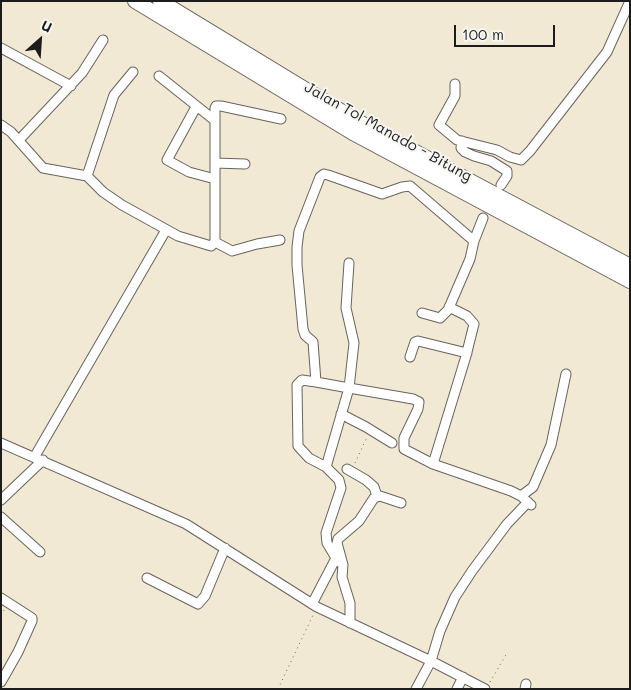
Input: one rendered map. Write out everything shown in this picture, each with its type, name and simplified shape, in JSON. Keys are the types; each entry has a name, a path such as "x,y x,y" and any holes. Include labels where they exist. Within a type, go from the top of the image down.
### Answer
{"highway":[{"name":"Jalan Tol Manado - Bitung","path":"135,1 353,133 630,281"},
{"name":"Jalan Tol Manado - Bitung","path":"160,1 359,122 630,266"}],"street":[{"path":"455,84 455,96 439,125 457,140 497,150 521,160 607,52 630,1"},
{"path":"19,140 71,86 90,62 103,40"},
{"path":"1,48 71,86"},
{"path":"88,176 114,95 133,72"},
{"path":"159,76 196,107 214,119"},
{"path":"1,125 19,140 43,168 88,176 112,199 166,230 211,246 215,242 214,119 216,106 281,119"},
{"path":"196,107 167,160 189,172 215,180"},
{"path":"462,142 461,148 465,152 492,161 507,171 507,176 501,185"},
{"path":"215,163 245,164"},
{"path":"316,382 313,342 304,335 303,329 297,247 299,231 320,177 324,174 328,175 382,194 410,186 474,241"},
{"path":"422,313 440,318 449,307 470,259 474,241 483,218"},
{"path":"1,500 39,458 166,230"},
{"path":"215,242 232,251 280,240"},
{"path":"326,467 348,388 353,362 354,343 346,308 349,263"},
{"path":"433,464 474,324 467,316 449,307"},
{"path":"410,357 415,342 418,341 467,353"},
{"path":"416,689 431,661 440,631 455,598 472,571 507,524 527,501 551,446 566,374"},
{"path":"343,566 327,543 326,533 341,488 340,480 326,467 309,458 298,446 297,385 302,380 413,399 418,402 418,410 404,438 404,448 433,464 498,486 527,501"},
{"path":"341,414 392,443"},
{"path":"1,443 39,458 186,524 315,606 463,678 487,685"},
{"path":"349,470 374,487 377,496"},
{"path":"377,496 401,503"},
{"path":"350,623 350,603 342,577 343,566 337,543 341,535 355,526 377,496"},
{"path":"1,517 40,552"},
{"path":"147,578 198,604 204,596 225,548"},
{"path":"315,606 336,558"},
{"path":"1,598 32,618 32,622 1,682"},
{"path":"457,689 463,678"}],"path":[{"path":"349,470 370,430"},
{"path":"278,689 315,606"},
{"path":"487,685 507,653"}]}
